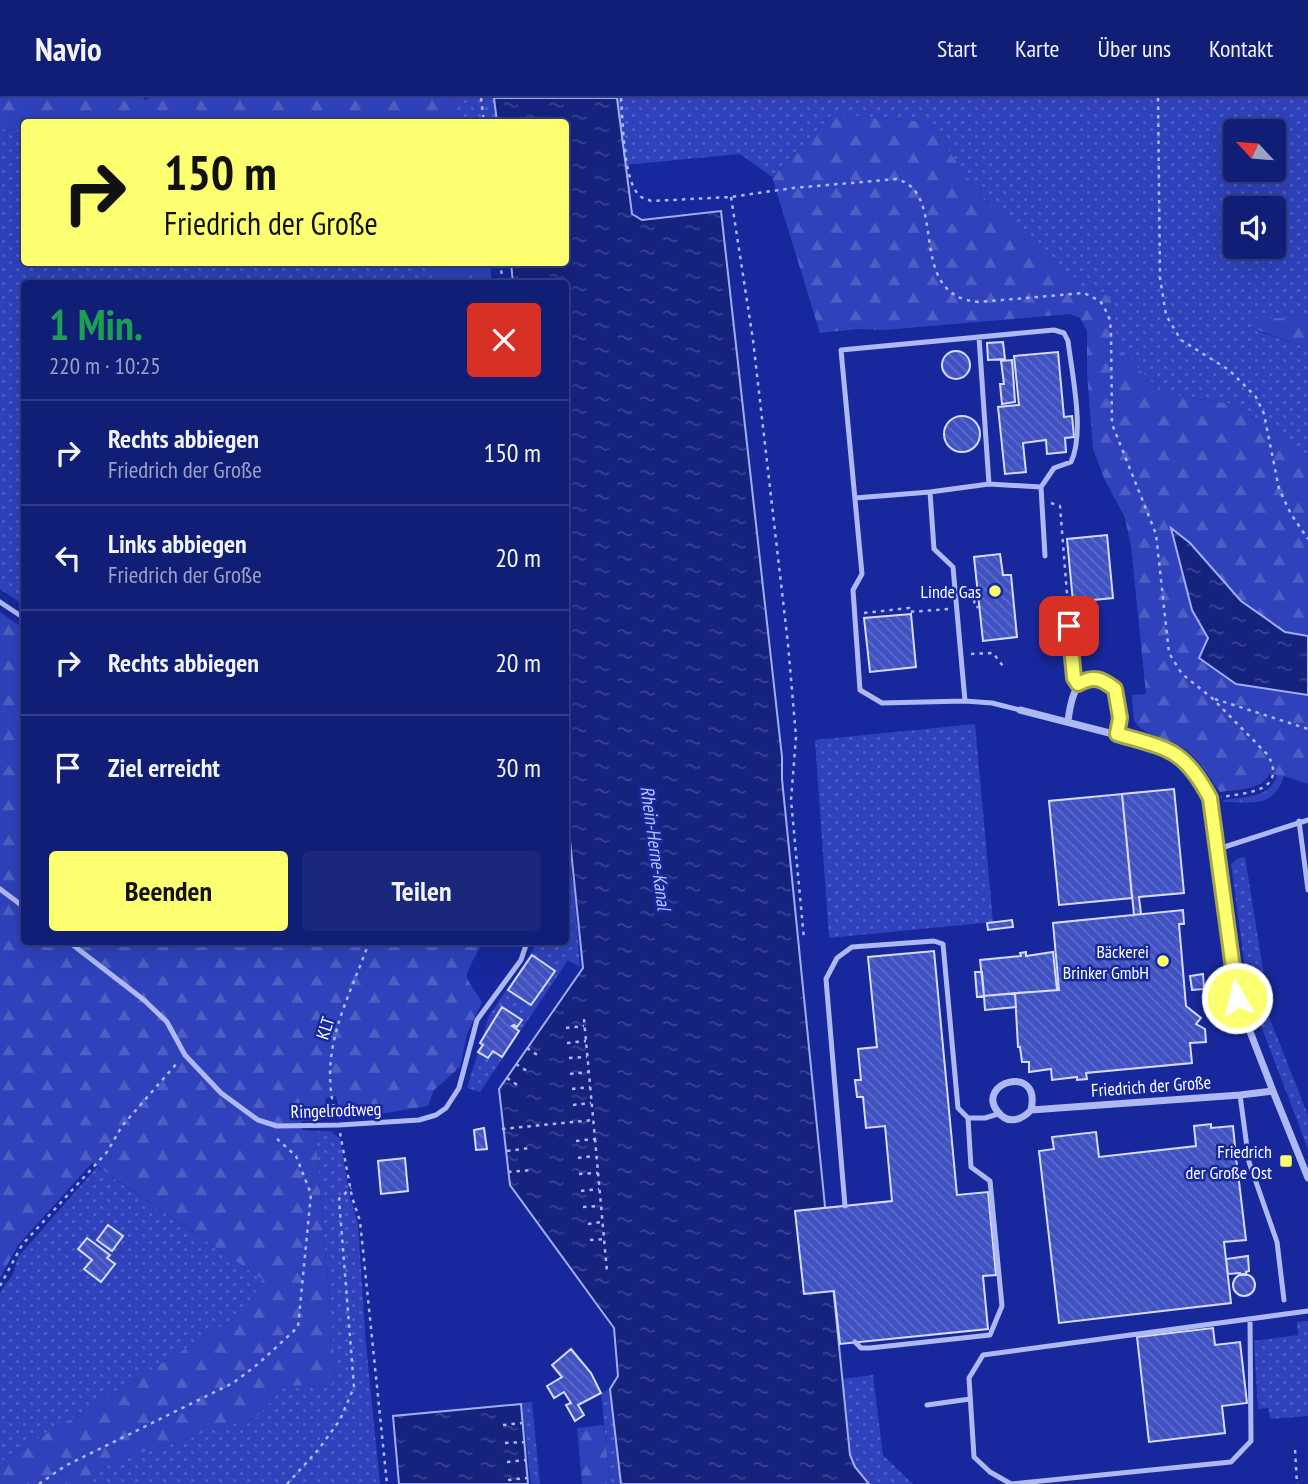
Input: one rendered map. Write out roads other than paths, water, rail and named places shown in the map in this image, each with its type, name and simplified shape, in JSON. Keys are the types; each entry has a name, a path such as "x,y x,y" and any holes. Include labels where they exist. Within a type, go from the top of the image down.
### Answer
{"street":[{"path":"1068,721 1073,691 1078,684 1092,677 1115,689 1120,718 1117,734"},
{"path":"1020,710 1160,746 1184,759 1196,773 1210,798 1237,998 1308,1178"},
{"path":"998,1114 994,1105 998,1087 1016,1080 1031,1091 1031,1110"},
{"name":"Friedrich der Große","path":"998,1114 1006,1119 1016,1120 1025,1117 1031,1110 1273,1091"}],"lane":[{"path":"1020,710 992,703 965,701 882,703 860,690 853,590 862,574 841,350 1054,330 1064,333 1068,341 1078,433 1071,462 1054,468 1041,487 1045,556"},
{"path":"979,337 989,484"},
{"path":"855,498 989,484 1041,487"},
{"path":"930,492 934,549 953,567 965,701"},
{"path":"0,602 21,616"},
{"path":"1069,626 1074,678 1078,684"},
{"path":"1218,849 1308,820"},
{"path":"1299,821 1308,891"},
{"path":"0,889 21,905"},
{"path":"845,1206 826,979 837,958 852,947 934,941 943,944 958,1108 968,1118 971,1167 990,1181 1002,1306 990,1335 870,1348 861,1348 855,1342"},
{"name":"Ringelrodtweg","path":"73,945 144,1000 167,1022 185,1055 221,1093 257,1120 277,1126 419,1120 436,1115 446,1108 459,1087 477,1020 521,960 526,945"},
{"path":"1240,1095 1249,1162 1277,1242 1284,1300"},
{"path":"968,1118 985,1118 998,1114"},
{"path":"1250,1319 1251,1441 1231,1462 1011,1484 990,1472 974,1457 969,1378 983,1355 1308,1311"},
{"path":"927,1405 970,1399"}],"water":[{"name":"Rhein-Herne-Kanal","path":"494,98 617,98 632,214 642,220 721,211 782,757 782,779 850,1455 855,1467 869,1484 621,1484 610,1389 618,1376 614,1328 510,1185 499,1089 583,968 569,830 569,280 513,280 511,266 569,266 569,119 497,119"},
{"path":"1171,528 1190,543 1241,601 1285,632 1308,636 1308,695 1236,684 1199,658 1208,638 1192,610"},
{"path":"521,1404 528,1484 399,1484 393,1416"}],"place":[{"name":"Linde Gas","path":"995,591"},
{"name":"Bäckerei Brinker GmbH","path":"1163,961"},
{"name":"Friedrich der Große Ost","path":"1286,1161"}]}
